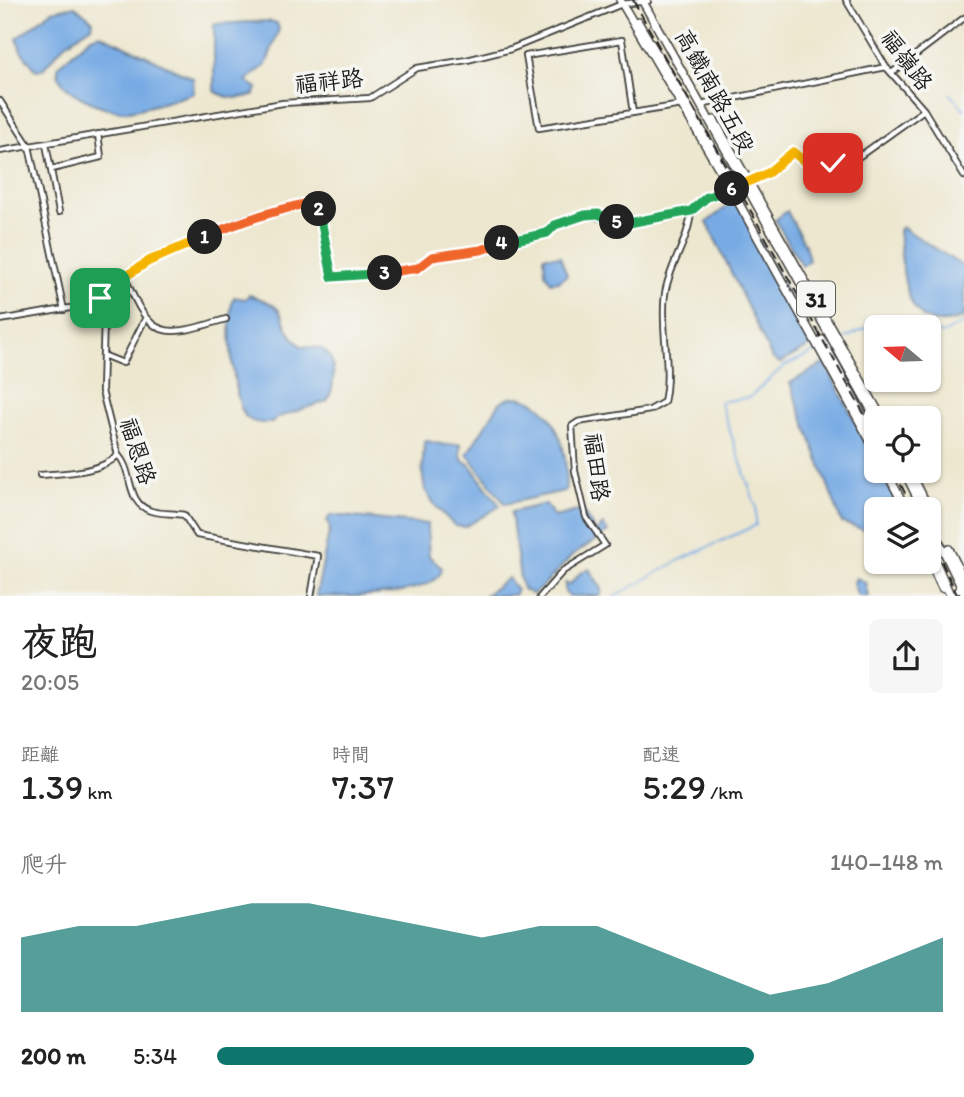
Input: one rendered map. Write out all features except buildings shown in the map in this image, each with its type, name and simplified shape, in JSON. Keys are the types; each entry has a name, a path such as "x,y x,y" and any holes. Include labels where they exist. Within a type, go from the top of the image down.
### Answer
{"main road":[{"name":"高鐵南路五段","path":"645,1 705,104 765,219 874,406"},
{"name":"高鐵南路五段","path":"645,1 780,235 874,406"},
{"name":"高鐵南路五段","path":"624,2 652,46 864,418"},
{"name":"高鐵南路五段","path":"624,2 660,69 733,189 864,428"},
{"path":"652,46 660,69"},
{"path":"765,219 780,235"},
{"path":"841,385 856,403"},
{"path":"941,537 963,586"},
{"path":"941,544 963,586"},
{"path":"937,574 949,596"},
{"path":"940,574 950,596"}],"street":[{"name":"福嶺路","path":"846,0 886,67 924,110 964,176"},
{"name":"福祥路","path":"0,151 163,126 283,103 370,98 417,68 467,60 511,48 624,2 645,1"},
{"path":"893,72 964,18"},
{"path":"633,113 622,40 526,56 539,128 682,106"},
{"path":"705,104 886,67"},
{"path":"0,101 29,146 64,310"},
{"path":"0,320 88,305 149,261 244,219 313,202 318,205 332,277 379,275 418,268 432,257 481,250 519,237 547,233 555,225 585,215 629,223 691,211 707,197 768,173 793,152 805,162 822,160 843,168 924,110"},
{"path":"52,169 101,157 98,134"},
{"path":"46,144 59,212"},
{"name":"福田路","path":"541,596 563,572 605,545 586,517 575,471 572,426 578,422 650,410 664,402 667,375 665,291 690,225 691,211"},
{"path":"125,277 145,318 161,329 178,333 226,319"},
{"name":"福恩路","path":"100,298 104,317 102,391 118,455 124,461 132,493 140,506 151,512 184,515 197,536 318,556 311,596"},
{"path":"103,355 123,363 145,318"},
{"path":"40,475 75,472 112,462 118,455"}],"water":[{"path":"75,6 93,21 92,26 64,45 43,69 36,70 21,51 17,38 52,11"},
{"path":"270,21 277,23 279,29 266,65 246,81 257,88 255,94 234,98 214,91 214,24"},
{"path":"100,34 193,78 194,93 129,111 109,109 83,98 63,83 58,74 59,65 91,37"},
{"path":"737,199 814,344 780,363 772,358 707,222"},
{"path":"787,211 805,245 809,260 802,266 775,220"},
{"path":"902,227 964,267 964,317 942,322 942,315 922,315 917,311 905,282 899,230"},
{"path":"544,256 560,256 567,275 559,281 551,282 545,273"},
{"path":"249,295 274,305 301,346 318,348 327,353 332,363 333,377 327,401 276,418 272,423 255,422 246,417 241,409 234,377 230,321 234,297 245,299"},
{"path":"825,363 864,439 864,483 886,483 894,497 864,497 864,530 842,523 790,383"},
{"path":"513,397 528,400 540,407 550,418 563,446 565,491 505,504 467,454 501,401"},
{"path":"424,442 445,445 461,444 463,461 469,464 500,506 465,527 455,526 435,505 425,489 423,458"},
{"path":"546,504 554,517 582,510 596,532 603,525 608,532 573,555 532,594 523,589 520,579 511,512"},
{"path":"331,515 427,524 429,556 442,568 437,578 409,590 389,593 316,596 330,528 327,520"},
{"path":"589,569 602,589 600,596 569,596 565,592 565,583 570,584 580,573"},
{"path":"508,578 517,590 514,595 484,596"},
{"path":"856,578 865,582 868,596 858,596 853,584"}],"waterway":[{"path":"950,94 964,109"},
{"path":"942,334 964,322"},
{"path":"845,338 864,329"},
{"path":"616,596 678,561 756,525 756,507 720,402 750,397 784,366 817,351"}],"railway":[{"path":"633,0 864,414"},
{"path":"900,483 907,497"},
{"path":"941,560 958,596"}],"route":[{"path":"100,298 114,284 149,261 244,219 313,202 318,205 332,277 379,275 418,268 432,257 481,250 519,237 536,237 566,220 585,215 598,214 616,222 629,223 691,211 707,197 768,173 793,152 805,162 822,160 833,163"}]}
